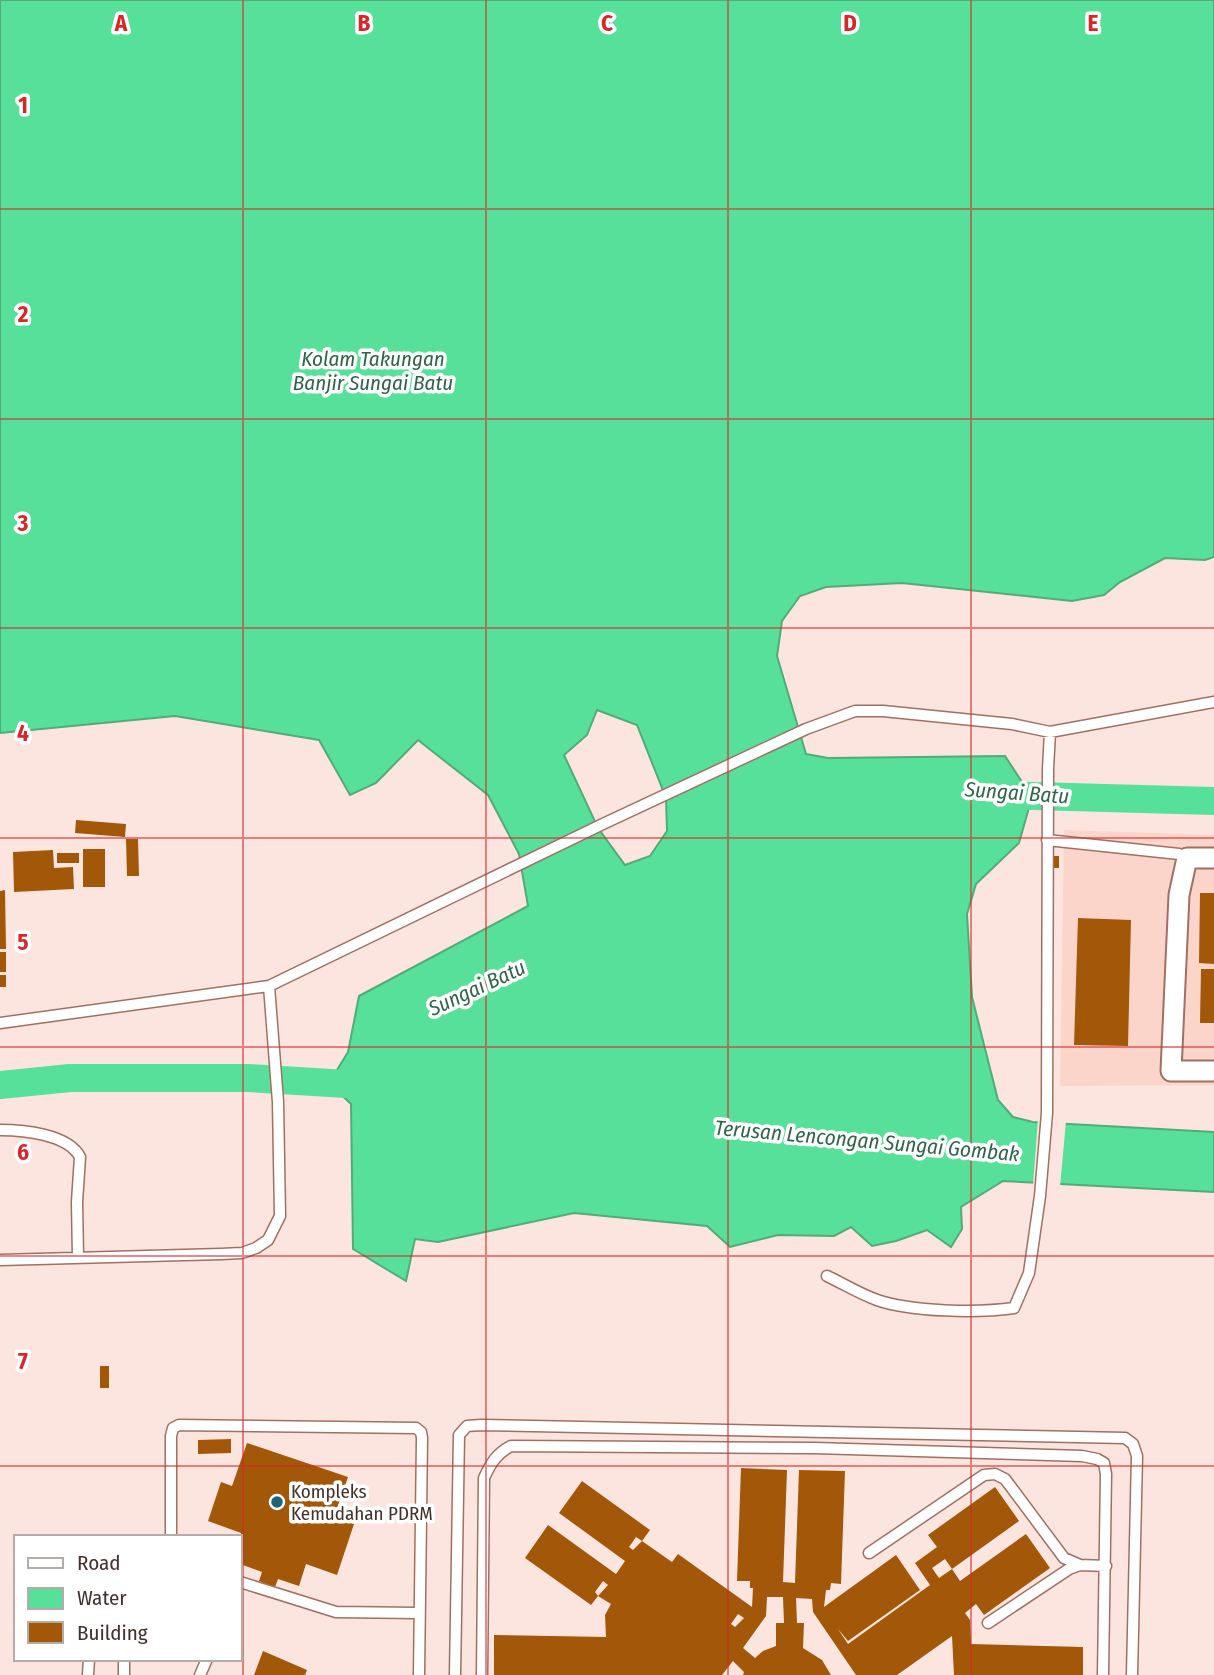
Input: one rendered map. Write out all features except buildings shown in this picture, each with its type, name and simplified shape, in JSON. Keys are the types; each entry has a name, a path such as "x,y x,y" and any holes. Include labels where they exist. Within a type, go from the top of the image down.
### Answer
{"street":[{"path":"1214,859 1186,858 1179,895 1171,1071 1214,1071"}],"lane":[{"path":"0,1023 268,986 605,823 806,729 842,715 866,710 1012,724 1050,732 1214,702"},
{"path":"827,1276 878,1300 916,1307 993,1311 1014,1308 1029,1273 1040,1195 1047,1113 1047,840 1050,732"},
{"path":"1047,840 1179,854 1186,858"},
{"path":"0,1260 242,1252 256,1248 268,1240 280,1216 278,1102 268,986"},
{"path":"0,1130 30,1131 64,1143 77,1152 80,1157 78,1257"},
{"path":"172,1535 171,1436 173,1428 179,1424 415,1428 421,1432 422,1438 419,1675"},
{"path":"455,1675 459,1435 467,1426 481,1424 1125,1438 1133,1444 1137,1456 1132,1675"},
{"path":"482,1675 484,1478 491,1462 500,1452 511,1446 814,1448 1082,1456 1097,1459 1104,1463 1106,1474 1103,1675"},
{"path":"869,1553 984,1475 995,1474 1005,1479 1064,1558 1080,1565 1106,1566"},
{"path":"988,1623 1069,1569 1080,1565"},
{"path":"242,1583 336,1612 418,1613"}],"shaded area":[{"path":"1064,830 1214,835 1214,1085 1060,1086"}],"water":[{"name":"Kolam Takungan Banjir Sungai Batu","path":"0,0 1214,0 1214,557 1205,560 1165,558 1120,582 1104,595 1072,601 902,583 826,587 800,596 782,621 777,656 806,754 828,758 1005,756 1032,797 1019,843 976,884 967,914 972,997 998,1100 1013,1117 1033,1122 1214,1132 1214,1192 1003,1181 961,1207 962,1229 951,1247 927,1230 872,1246 851,1227 834,1236 778,1235 730,1247 707,1226 574,1213 438,1242 415,1239 406,1281 353,1249 351,1104 329,1083 348,1052 359,996 528,906 519,854 488,795 418,740 376,783 350,795 319,740 175,716 0,733","holes":["597,710 637,725 666,798 667,831 650,856 625,865 598,828 564,755 587,735"]}],"pier":[{"path":"1038,1119 1066,1121 1060,1187 1033,1186"}],"waterway":[{"name":"Sungai Batu","path":"996,795 1214,801"},
{"name":"Sungai Batu","path":"0,1085 70,1078 248,1078 347,1084 360,1068"}],"place":[{"name":"Kompleks Kemudahan PDRM","path":"277,1502"}],"water label":[{"name":"Terusan Lencongan Sungai Gombak","path":"867,1141"}]}
